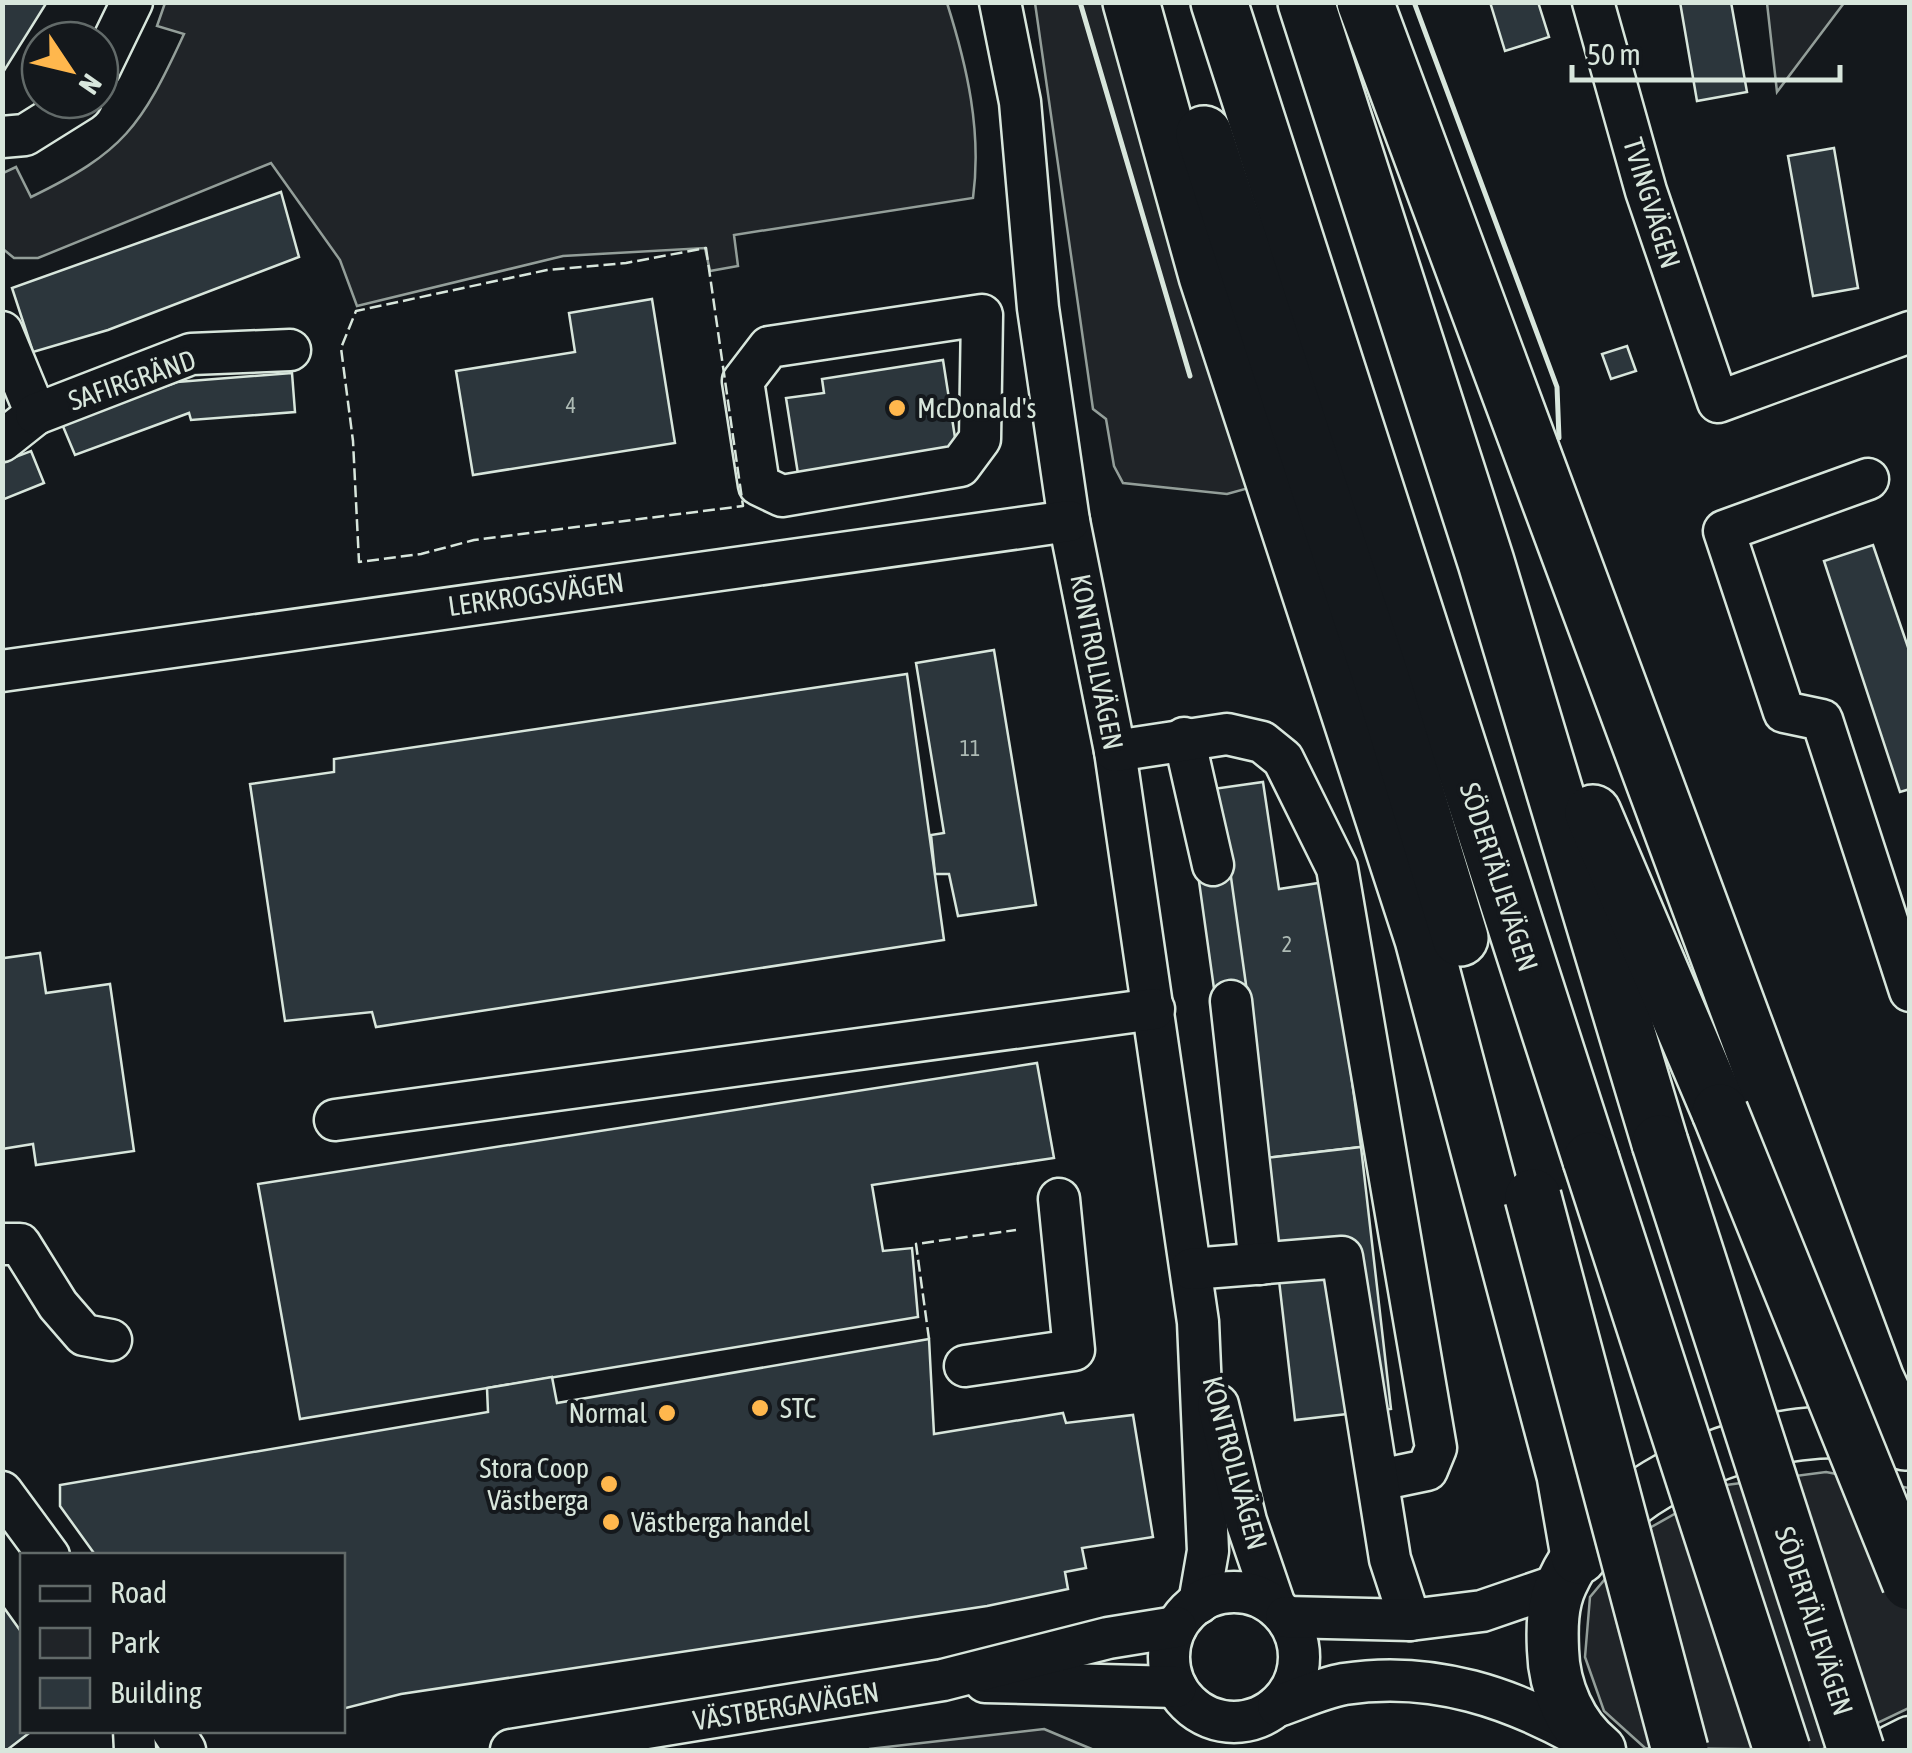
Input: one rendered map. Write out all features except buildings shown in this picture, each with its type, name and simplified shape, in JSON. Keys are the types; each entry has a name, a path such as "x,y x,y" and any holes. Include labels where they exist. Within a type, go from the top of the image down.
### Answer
{"highway":[{"path":"1131,2 1206,276 1423,939 1565,1475 1570,1570"},
{"path":"1162,2 1382,680 1532,1197 1680,1750"},
{"name":"SÖDERTÄLJEVÄGEN","path":"1219,2 1782,1750"},
{"name":"SÖDERTÄLJEVÄGEN","path":"1306,2 1486,562 1660,1143 1856,1750"},
{"path":"1365,2 1870,1361 1908,1443"},
{"path":"1486,562 1720,1112 1910,1582"}],"main road":[{"path":"1594,1746 1564,1704 1554,1664 1552,1622 1570,1570 1606,1520 1654,1484 1723,1454 1801,1435 1862,1431 1908,1443"},
{"path":"1894,1750 1910,1742"}],"street":[{"path":"120,27 132,2"},
{"name":"KONTROLLVÄGEN","path":"1000,2 1020,102 1038,308 1069,521 1115,751 1198,1322 1208,1551 1188,1615"},
{"name":"TVINGVÄGEN","path":"1594,2 1646,191 1718,402 1910,332"},
{"path":"2,137 26,135 49,120"},
{"path":"759,485 782,496 960,466 980,439 982,315 770,346 743,381 759,485 775,560"},
{"name":"SAFIRGRÄND","path":"2,332 36,414"},
{"name":"SAFIRGRÄND","path":"2,441 36,414 191,354 290,350"},
{"path":"1868,478 1724,530 1784,712 1822,720 1910,992"},
{"name":"LERKROGSVÄGEN","path":"2,670 1069,521"},
{"path":"1115,751 1227,734 1262,742 1283,759 1337,868 1436,1448 1427,1470 1380,1480"},
{"path":"1184,738 1214,865"},
{"path":"1231,1001 1260,1264"},
{"path":"335,1120 1154,1009"},
{"path":"965,1366 1074,1350 1059,1199"},
{"path":"2,1244 20,1244 58,1306 84,1335 112,1340"},
{"path":"1191,1269 1342,1257 1390,1558 1410,1620"},
{"name":"KONTROLLVÄGEN","path":"1198,1322 1246,1521 1280,1610"},
{"path":"2,1492 46,1553"},
{"path":"1570,1570 1482,1611 1410,1620 1280,1610 1233,1592 1188,1615 1169,1645 1168,1670 1189,1705 1218,1734 1240,1722 1273,1722 1344,1684 1459,1686 1535,1711 1594,1746"},
{"path":"1273,1722 1294,1685 1300,1659 1297,1637 1280,1610"},
{"name":"VÄSTBERGAVÄGEN","path":"512,1750 942,1680 1188,1615"},
{"name":"VÄSTBERGAVÄGEN","path":"942,1680 1176,1686"}],"green space":[{"path":"165,3 947,3 971,99 976,148 973,198 734,235 738,266 710,271 705,248 563,256 357,306 340,260 271,163 38,258 14,258 3,249 3,173 16,167 31,197 88,166 126,134 155,92 184,34 157,26"},
{"path":"1035,3 1105,3 1249,488 1227,494 1123,483 1114,466 1106,419 1093,409"},
{"path":"1767,3 1844,3 1777,92"},
{"path":"1826,1472 1909,1488 1909,1708 1821,1750 1645,1748 1604,1711 1585,1657 1590,1597 1646,1530 1726,1485"},
{"path":"1044,1729 1094,1750 855,1750 869,1749"}],"fence":[{"path":"706,248 743,506 474,540 421,554 359,562 353,441 341,348 356,311 547,270 626,263 706,248"},
{"path":"929,1339 916,1244 1016,1230"}],"wall":[{"path":"1080,2 1190,376"},
{"path":"1414,2 1557,387 1559,438"}],"place":[{"name":"McDonald's","path":"897,408"},
{"name":"STC","path":"760,1408"},
{"name":"Normal","path":"667,1413"},
{"name":"Stora Coop Västberga","path":"609,1484"},
{"name":"Västberga handel","path":"611,1522"}]}
